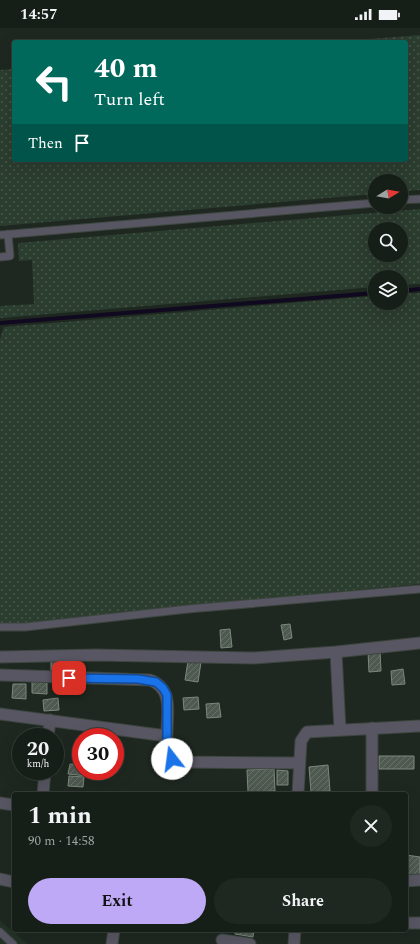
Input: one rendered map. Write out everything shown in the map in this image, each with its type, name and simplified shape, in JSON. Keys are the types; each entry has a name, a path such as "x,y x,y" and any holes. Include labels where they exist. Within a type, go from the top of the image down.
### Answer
{"street":[{"path":"0,657 95,655 253,658 336,652 420,643"},
{"path":"336,652 340,730"},
{"path":"0,675 138,679 156,682 163,688 167,695 167,736 169,754 172,759 178,762 299,763"},
{"path":"0,714 167,736"},
{"path":"49,728 50,720"},
{"path":"298,792 301,741 307,732 420,726"},
{"path":"372,728 372,792"},
{"path":"43,792 44,780"},
{"path":"0,803 12,805"},
{"path":"0,879 12,882"},
{"path":"408,881 420,880"},
{"path":"408,923 420,924"},
{"path":"112,944 114,932"},
{"path":"294,932 294,944"},
{"path":"223,938 250,944"}],"lane":[{"path":"408,200 420,199"},
{"path":"0,235 368,204"},
{"path":"0,257 10,256 8,234"},
{"path":"0,627 25,627 188,609 420,589"},
{"path":"0,932 13,944"}],"shaded area":[{"path":"420,35 420,190 408,191 408,174 368,174 368,195 0,226 0,70 12,69 12,162 408,162 408,40 356,40"},
{"path":"420,209 420,284 408,285 408,270 368,270 368,288 0,318 0,306 34,304 32,260 19,261 18,243 368,213 408,214 408,210"},
{"path":"420,293 420,584 164,608 25,623 0,624 0,339 4,327 368,297 368,310 408,310 408,294"},
{"path":"0,921 28,944 0,944"}],"building":[{"path":"290,624 292,638 284,640 281,625"},
{"path":"230,629 232,647 221,648 220,630"},
{"path":"380,651 381,671 369,672 368,652"},
{"path":"59,657 60,672 51,672 51,658"},
{"path":"188,661 201,662 198,682 185,680"},
{"path":"403,669 405,684 392,685 391,671"},
{"path":"32,680 47,680 47,694 32,693"},
{"path":"13,684 26,684 26,699 12,698"},
{"path":"198,697 199,709 184,710 183,698"},
{"path":"58,698 59,710 44,711 43,700"},
{"path":"219,703 221,717 207,718 206,704"},
{"path":"379,756 414,756 414,769 379,769"},
{"path":"70,764 72,764 72,774 68,774"},
{"path":"328,765 330,791 311,792 309,767"},
{"path":"274,769 275,791 248,792 247,770"},
{"path":"277,770 288,771 288,785 277,785"},
{"path":"69,776 72,776 72,780 84,780 83,787 68,786"},
{"path":"408,855 420,857 420,878 408,877"},
{"path":"236,932 254,932 253,937 235,934"}],"waterway":[{"path":"408,290 420,289"},
{"path":"0,323 368,294"}],"route":[{"path":"69,678 138,679 156,682 163,688 167,695 167,743 169,754 172,759"}]}
